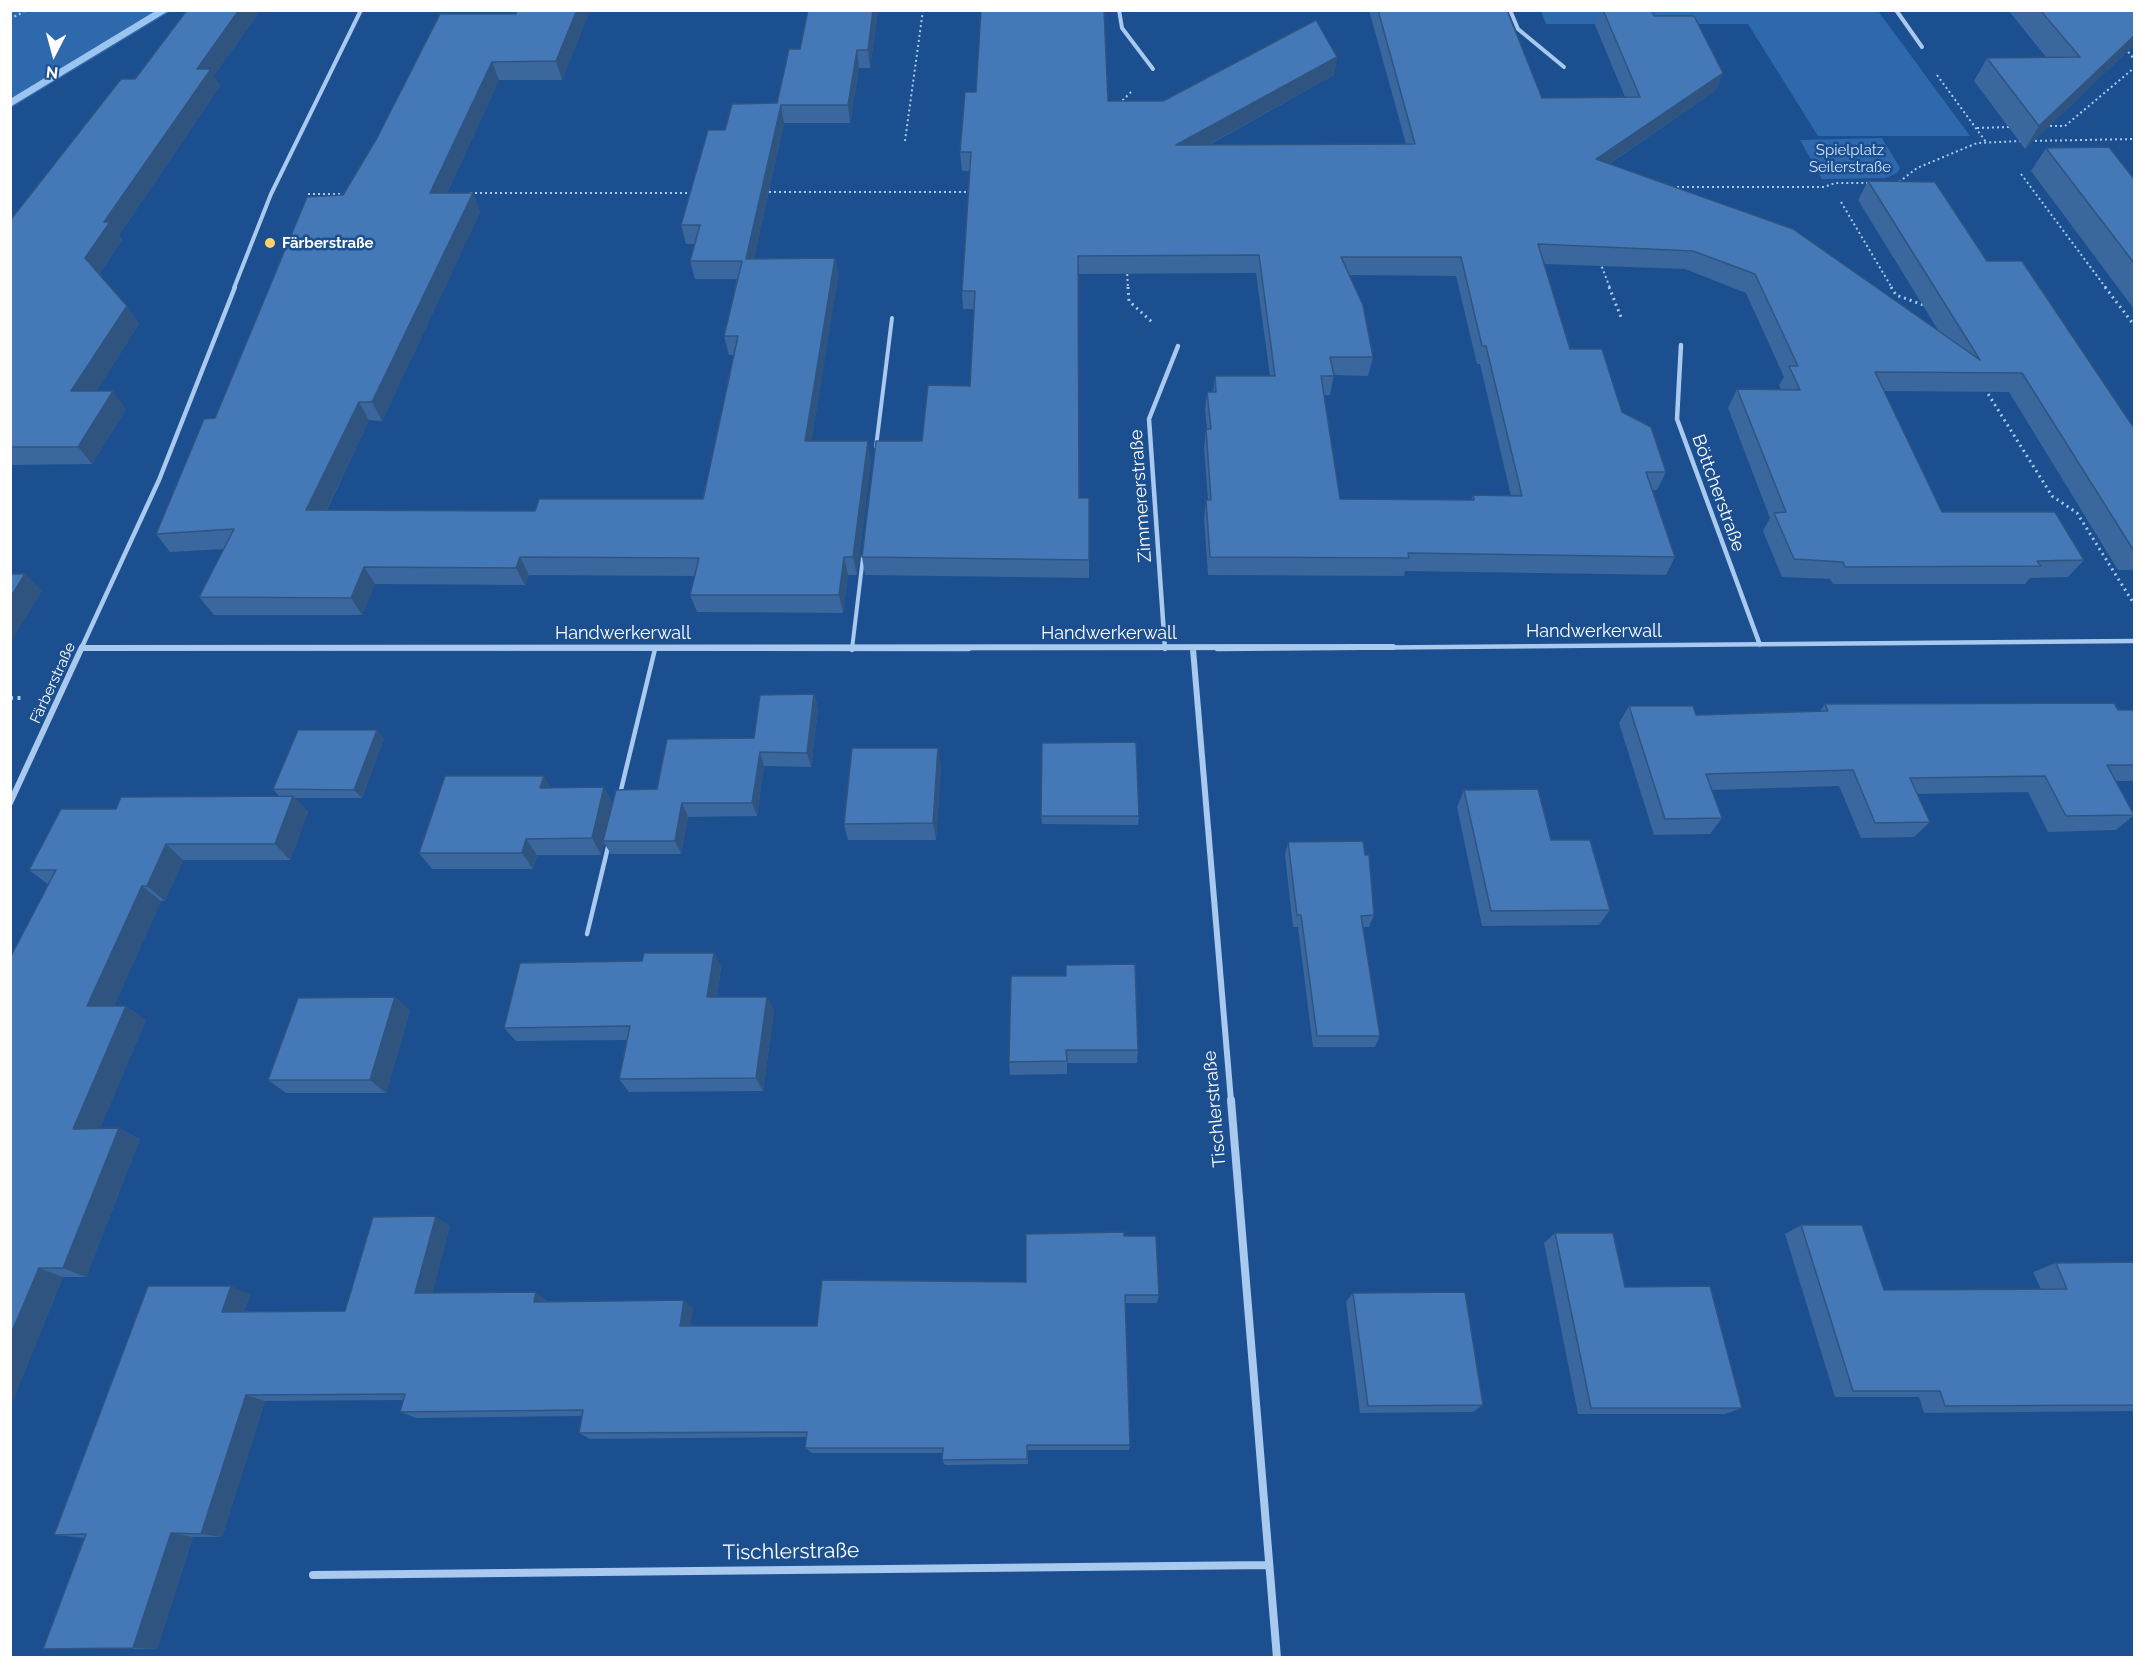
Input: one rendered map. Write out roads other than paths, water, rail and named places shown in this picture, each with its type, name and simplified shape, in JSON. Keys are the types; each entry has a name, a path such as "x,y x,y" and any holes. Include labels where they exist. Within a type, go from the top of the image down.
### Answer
{"street":[{"name":"Färberstraße","path":"10,803 159,480 271,194 361,10"},
{"path":"1119,10 1122,28 1153,69"},
{"path":"1510,10 1518,29 1564,67"},
{"path":"1896,10 1922,47"},
{"name":"Böttcherstraße","path":"1681,345 1677,419 1761,645"},
{"name":"Zimmererstraße","path":"1165,649 1149,419 1178,346"},
{"name":"Handwerkerwall","path":"82,648 1193,649 2134,641"},
{"name":"Tischlerstraße","path":"1193,649 1277,1658"},
{"name":"Tischlerstraße","path":"312,1575 1269,1565"}],"lane":[{"path":"876,455 892,318"},
{"path":"852,650 865,546"},
{"path":"620,797 655,649"},
{"path":"587,934 611,831"}],"waterway":[{"path":"10,104 165,10"}],"place":[{"name":"Färberstraße","path":"270,243"}],"park label":[{"name":"Spielplatz Seilerstraße","path":"1850,158"}]}
